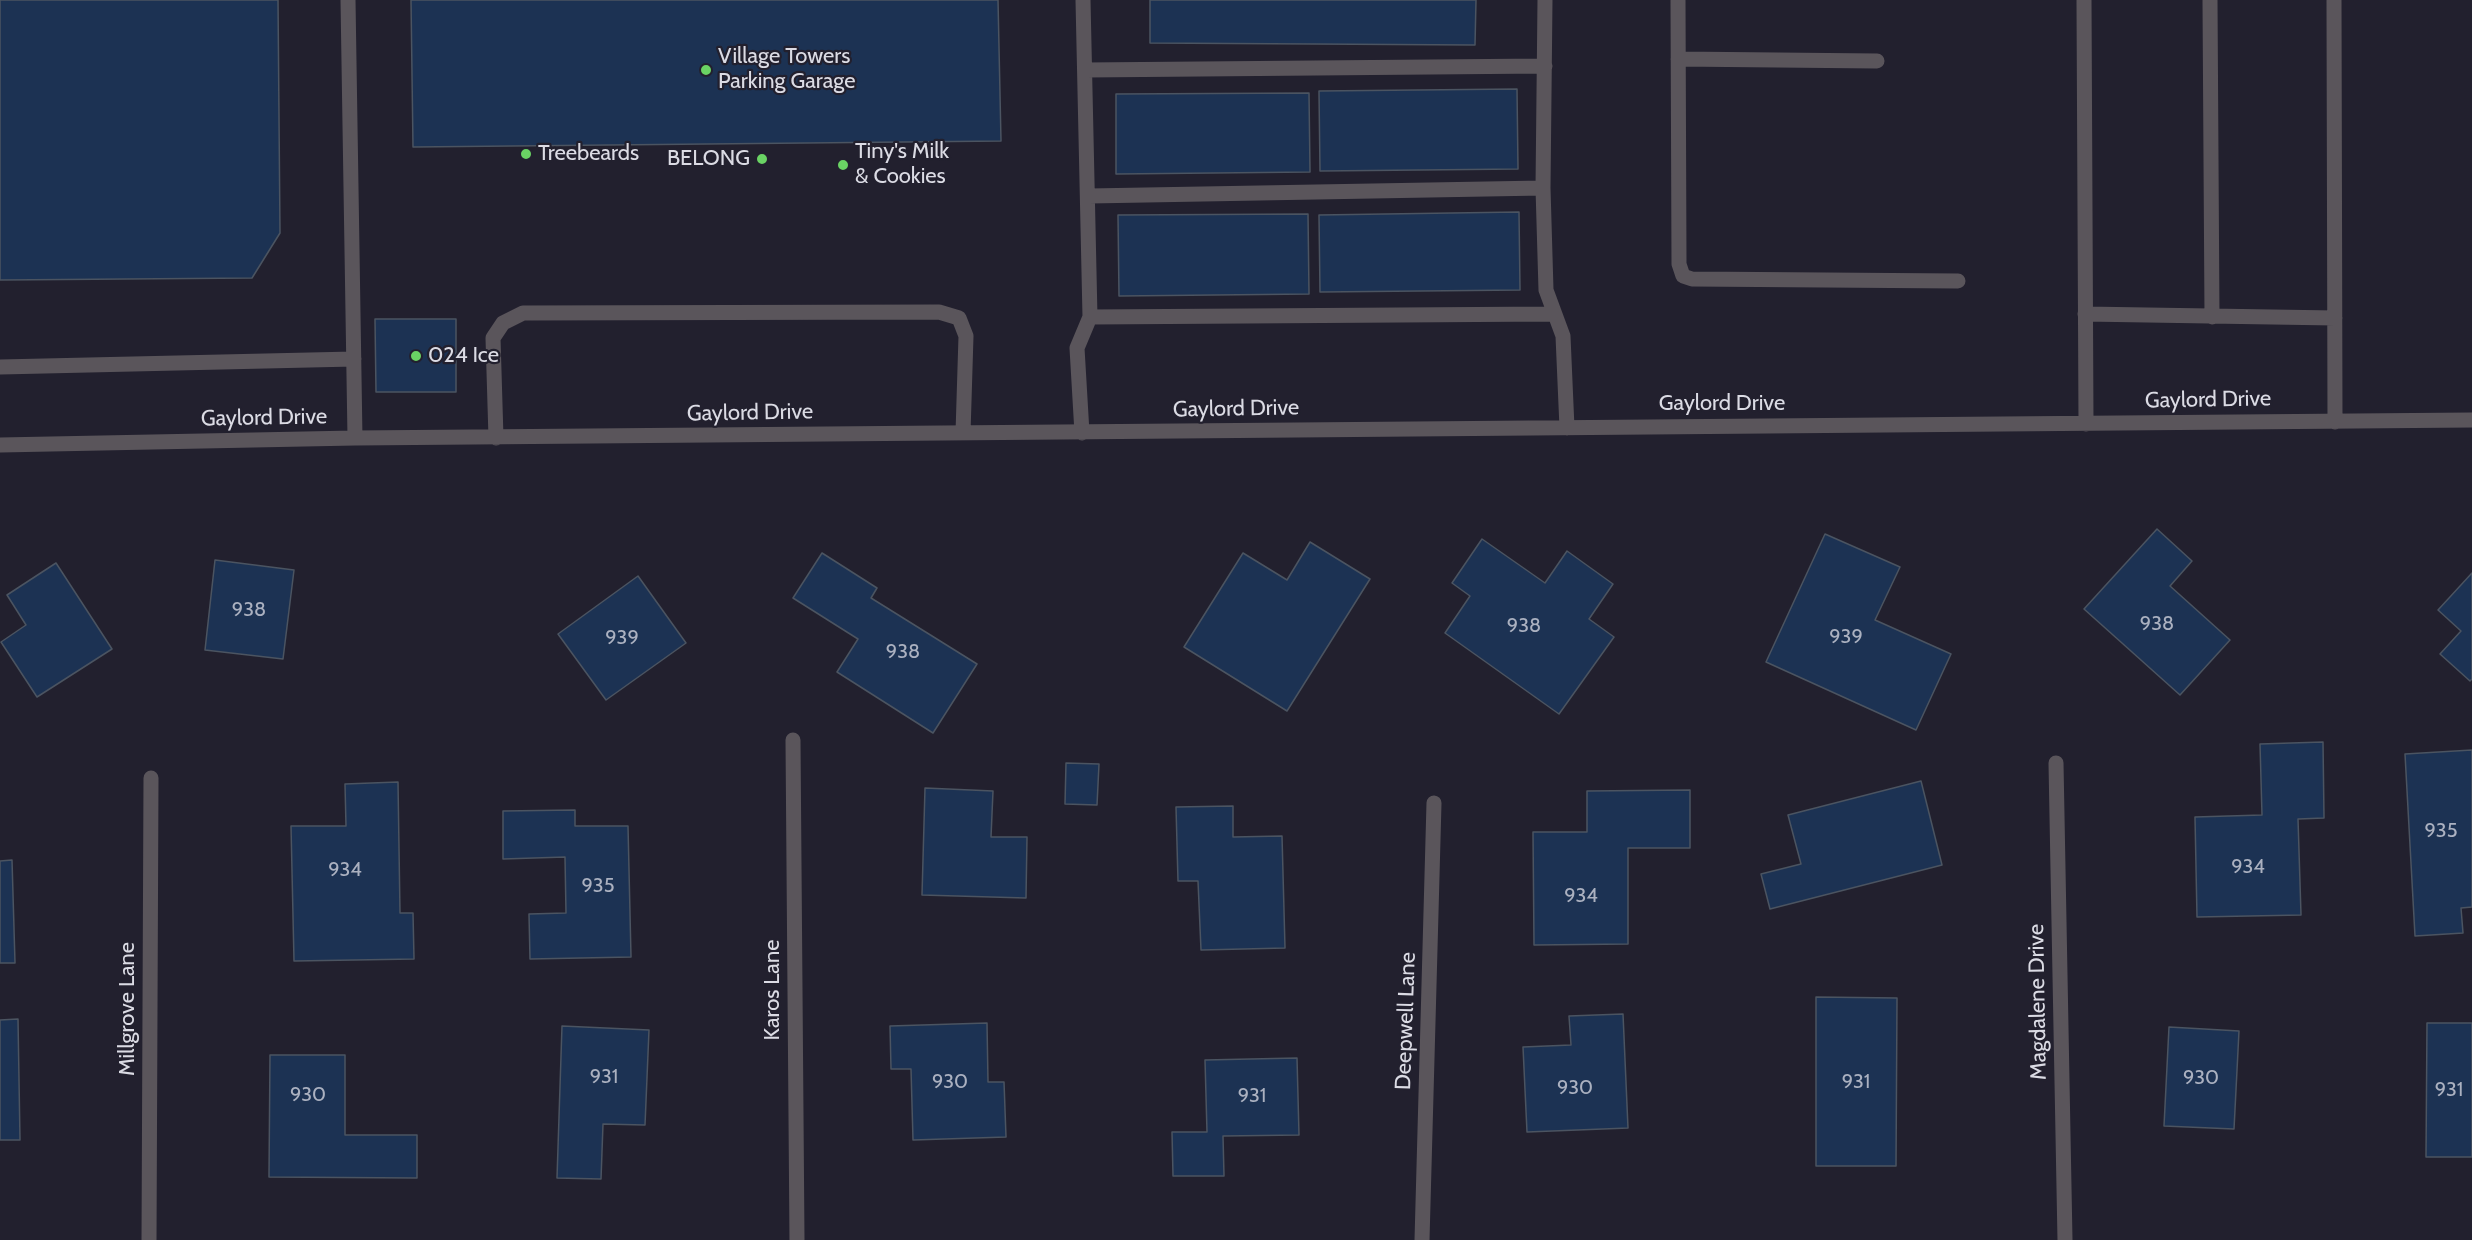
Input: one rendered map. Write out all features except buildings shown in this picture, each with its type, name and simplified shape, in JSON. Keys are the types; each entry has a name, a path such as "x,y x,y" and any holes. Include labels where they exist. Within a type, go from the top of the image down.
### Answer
{"street":[{"path":"348,0 355,438"},
{"path":"1083,0 1090,317 1077,348 1083,433"},
{"path":"1545,0 1543,188 1546,290 1563,336 1567,428"},
{"path":"1678,0 1679,264 1683,276 1692,279 1958,282"},
{"path":"2084,0 2086,424"},
{"path":"2210,0 2212,317"},
{"path":"2334,0 2335,422"},
{"path":"1678,58 1876,62"},
{"path":"1085,69 1545,66"},
{"path":"1089,196 1543,188"},
{"path":"496,438 493,338 503,322 523,313 939,312 959,318 966,336 963,433"},
{"path":"1090,317 1553,314"},
{"path":"2085,315 2335,318"},
{"path":"0,367 354,358"},
{"name":"Gaylord Drive","path":"0,445 355,438 2472,420"},
{"name":"Karos Lane","path":"793,740 797,1240"},
{"name":"Magdalene Drive","path":"2056,763 2065,1240"},
{"name":"Millgrove Lane","path":"149,1240 152,778"},
{"name":"Deepwell Lane","path":"1422,1240 1434,803"}],"place":[{"name":"Village Towers Parking Garage","path":"706,70"},
{"name":"Treebeards","path":"526,154"},
{"name":"BELONG","path":"762,159"},
{"name":"Tiny's Milk & Cookies","path":"843,165"},
{"name":"024 Ice","path":"416,356"}]}
